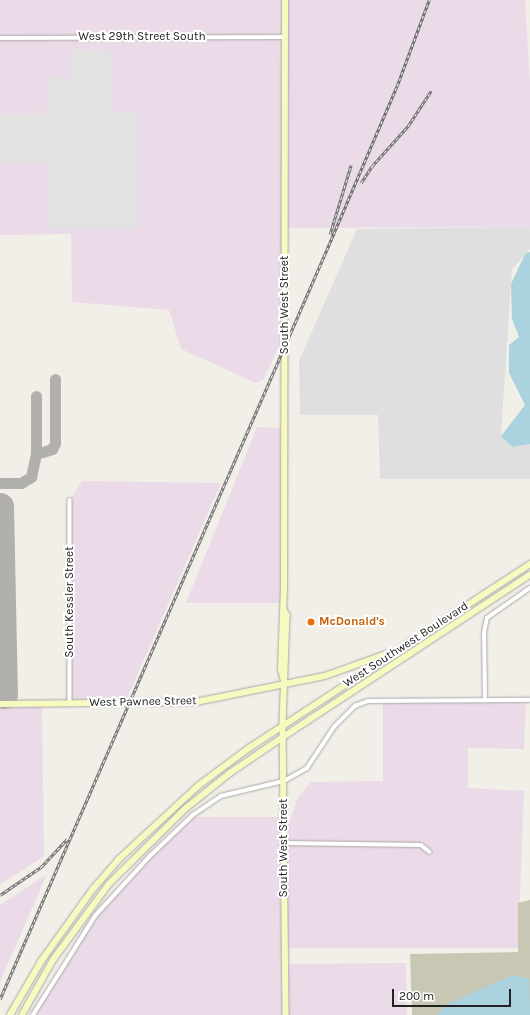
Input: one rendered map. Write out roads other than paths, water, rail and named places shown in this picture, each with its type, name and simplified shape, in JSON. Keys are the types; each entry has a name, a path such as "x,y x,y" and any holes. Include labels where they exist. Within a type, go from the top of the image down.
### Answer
{"main road":[{"name":"South West Street","path":"285,0 284,610 281,670 284,683 283,726 286,1015"},
{"name":"West Southwest Boulevard","path":"10,1015 67,922 119,859 198,786 283,726 530,564"},
{"name":"West Southwest Boulevard","path":"22,1015 53,960 109,884 185,809 230,773 530,575"},
{"name":"West Pawnee Street","path":"0,704 196,702 284,683 325,676 367,663 407,644"}],"street":[{"name":"West 29th Street South","path":"0,38 285,37"},
{"name":"South Kessler Street","path":"70,500 70,704"},
{"path":"485,700 485,623 492,613 530,588"},
{"path":"33,1015 95,916 148,857 193,815 221,796 284,781 307,768 334,727 355,706 368,701 530,700"},
{"path":"285,843 421,845 430,852"}],"water":[{"path":"530,252 530,444 512,447 501,436 525,405 509,373 509,345 519,337 512,319 511,284 525,254"},
{"path":"513,975 529,979 530,1015 437,1015 448,1004"}],"railway":[{"path":"0,999 324,256 397,86 429,0"},
{"path":"361,183 372,166 408,126 431,91"},
{"path":"330,234 351,165"},
{"path":"0,895 41,867 67,839"}],"place":[{"name":"McDonald's","path":"311,622"}]}
